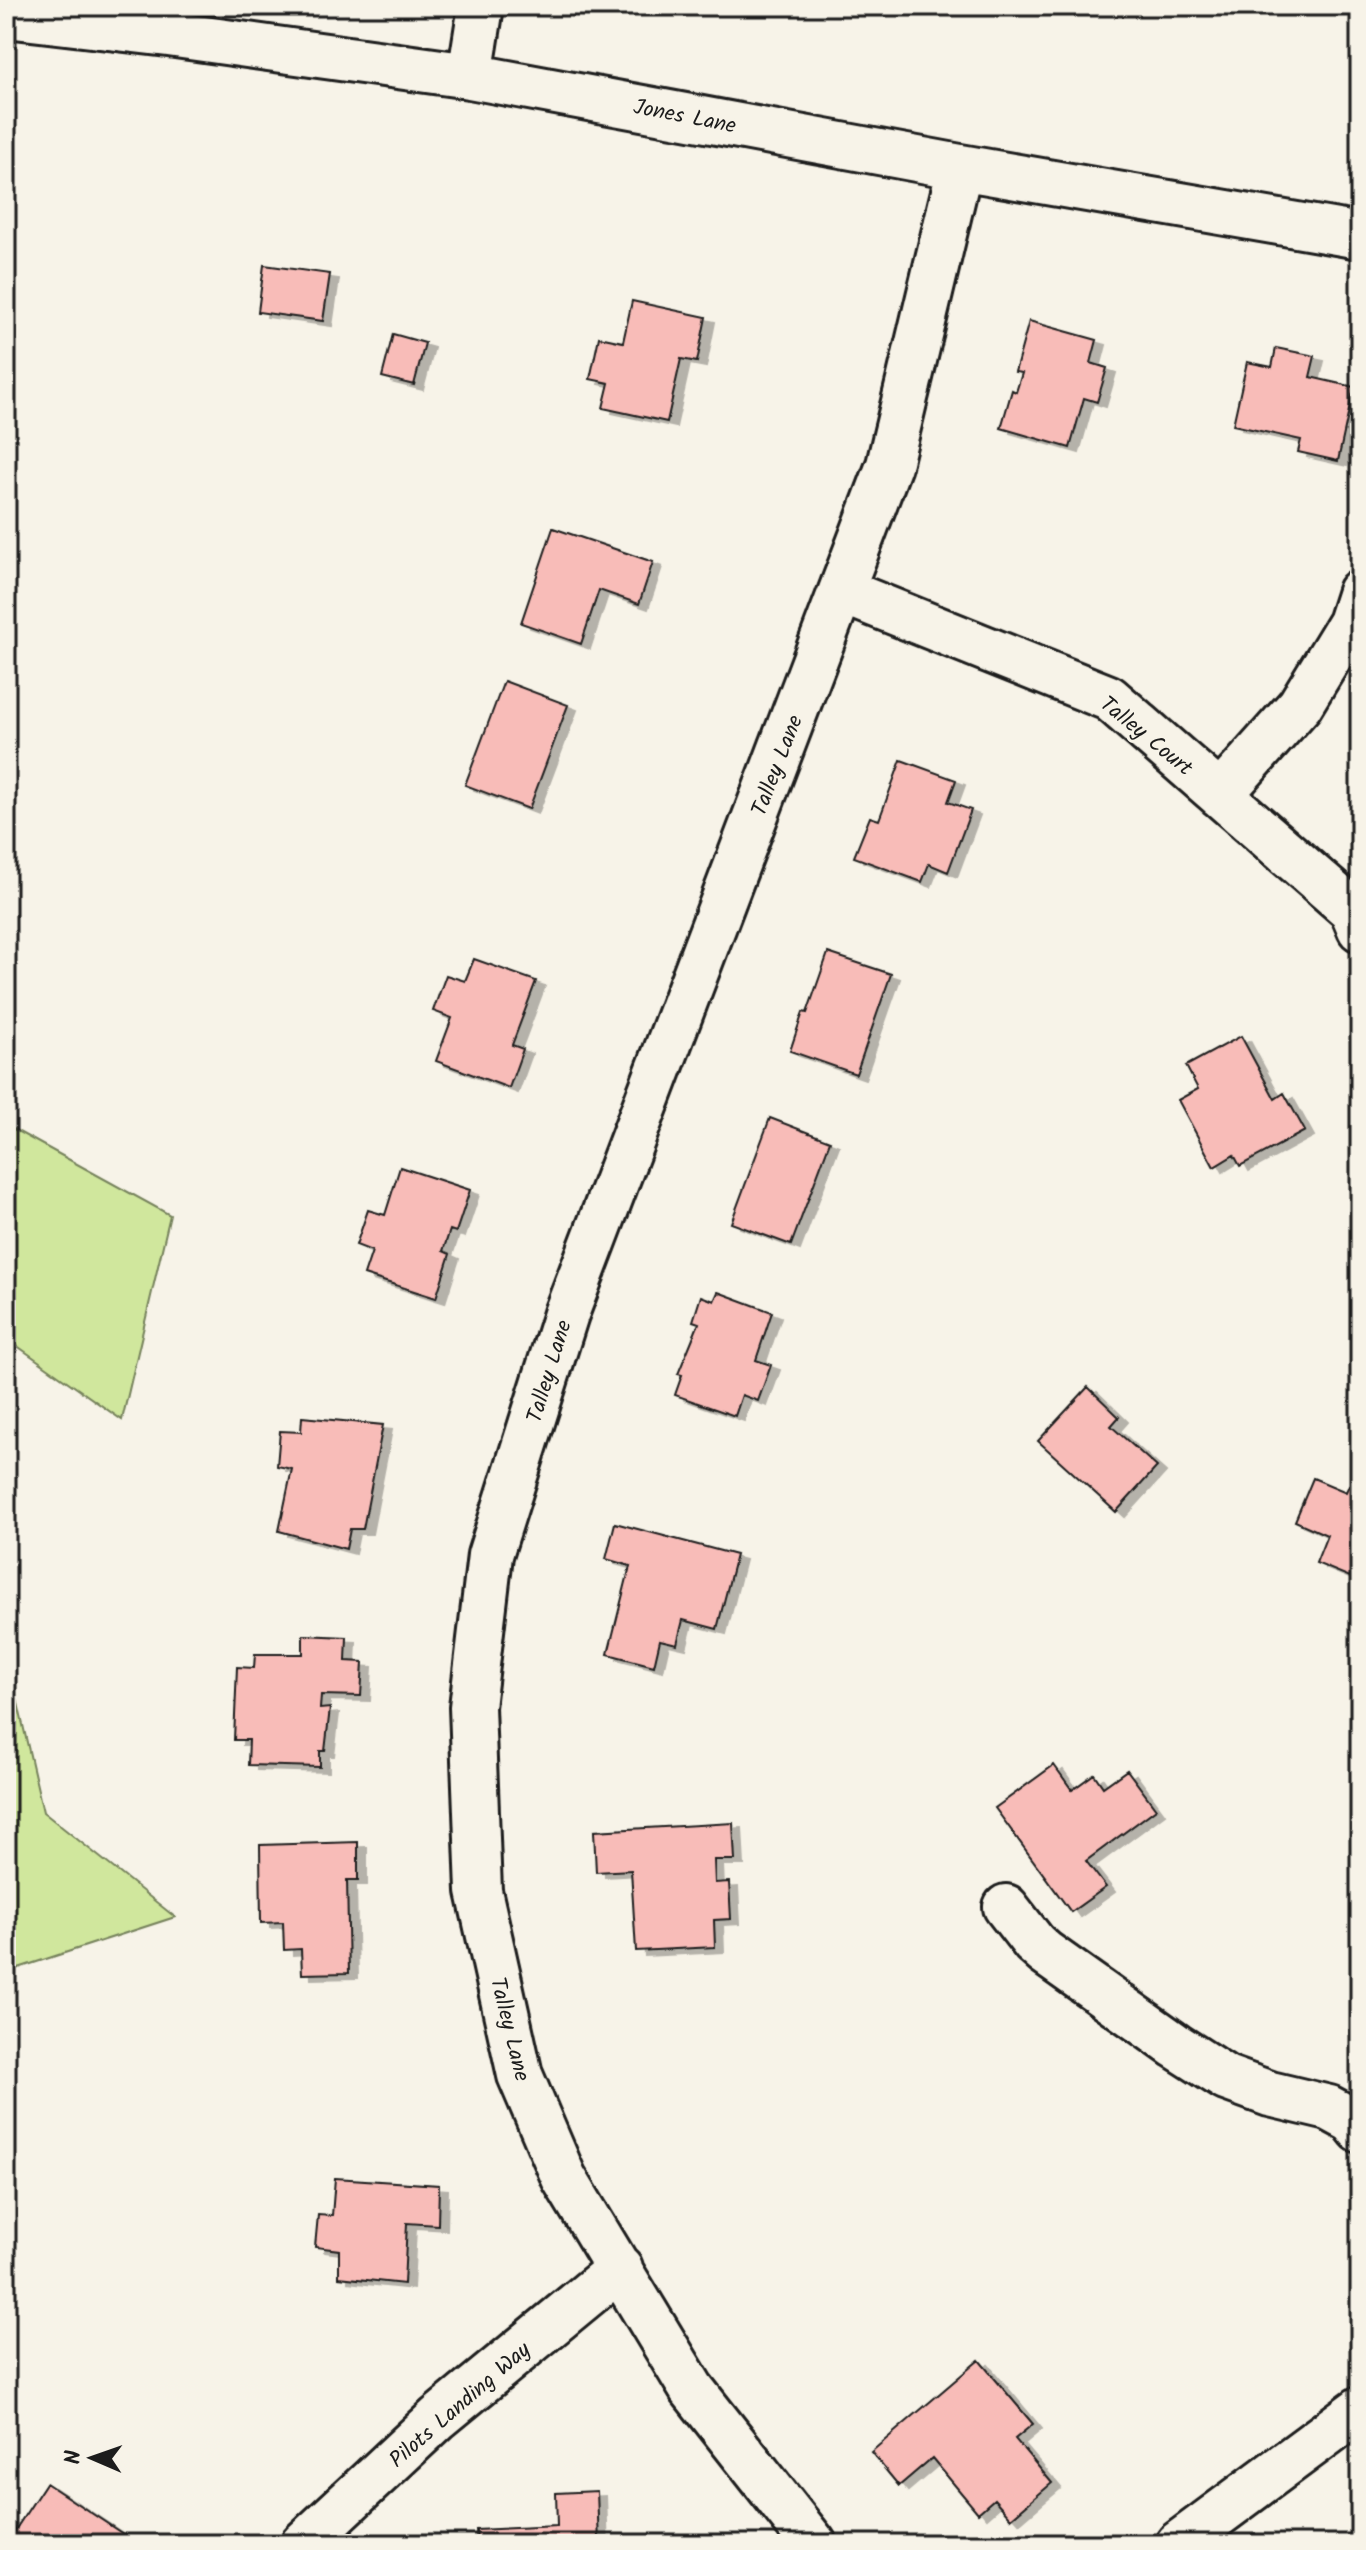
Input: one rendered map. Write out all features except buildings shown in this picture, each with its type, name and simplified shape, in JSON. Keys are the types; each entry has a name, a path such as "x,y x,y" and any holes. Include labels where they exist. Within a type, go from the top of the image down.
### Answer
{"street":[{"path":"470,76 481,6"},
{"name":"Jones Lane","path":"6,15 470,76 960,167 1360,236"},
{"name":"Talley Lane","path":"814,2544 691,2388 564,2178 520,2075 479,1891 472,1707 490,1555 566,1314 889,465 960,167"},
{"name":"Talley Court","path":"842,591 1109,698 1352,910 1360,929"},
{"path":"1220,795 1300,705 1350,623 1360,592"},
{"path":"1006,1907 1045,1953 1213,2070 1270,2094 1329,2108 1353,2121 1360,2130"},
{"name":"Pilots Landing Way","path":"303,2544 438,2418 620,2268"},
{"path":"1178,2544 1360,2409"}],"green space":[{"path":"6,1125 170,1215 122,1420 6,1338"},
{"path":"6,1651 43,1812 175,1917 6,1972"}]}
